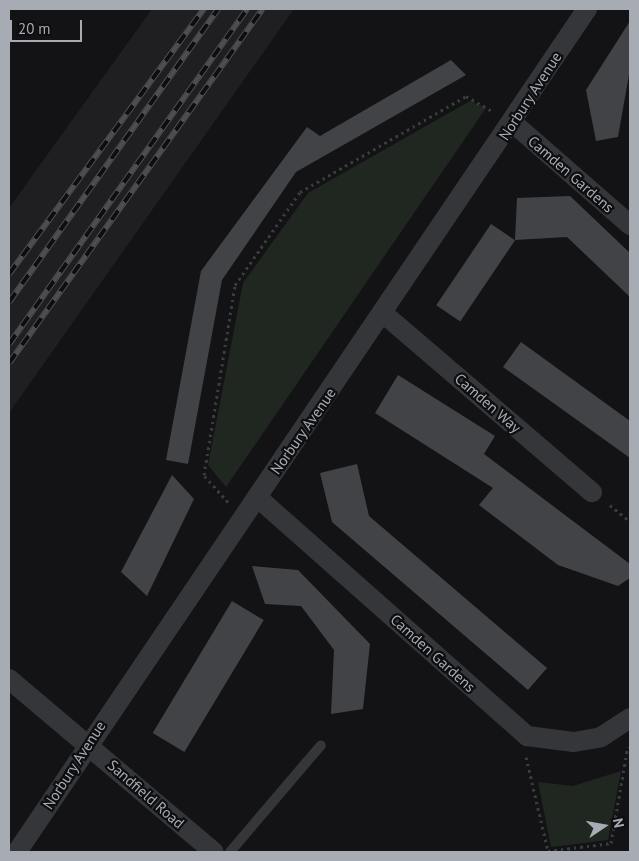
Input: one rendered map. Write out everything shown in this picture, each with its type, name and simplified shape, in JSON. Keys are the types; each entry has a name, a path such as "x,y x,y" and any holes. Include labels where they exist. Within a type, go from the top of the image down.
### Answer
{"street":[{"name":"Norbury Avenue","path":"17,852 86,743 384,314 587,9"},
{"name":"Camden Gardens","path":"512,122 630,225"},
{"name":"Camden Way","path":"384,314 592,492"},
{"name":"Camden Gardens","path":"257,497 527,736"},
{"name":"Sandfield Road","path":"9,679 214,852"},
{"path":"527,736 574,742 601,737 627,721"}],"lane":[{"path":"230,852 321,745"}],"path":[{"path":"242,518 204,475 235,285 300,192 466,96 512,122"},
{"path":"592,492 630,522"},
{"path":"527,736 525,754 548,851 611,843 629,741 627,721"}],"shaded area":[{"path":"152,9 294,9 9,413 9,208"},
{"path":"470,101 486,108 226,487 208,465 243,283 308,193"},
{"path":"621,771 608,840 551,847 538,782 573,786"}],"building":[{"path":"630,21 630,69 618,137 596,141 586,90"},
{"path":"451,60 466,75 296,172 222,280 188,464 166,460 201,271 307,127 320,136"},
{"path":"570,196 630,253 630,297 567,237 515,240 517,198"},
{"path":"491,224 515,240 460,321 436,305"},
{"path":"521,342 630,421 630,458 503,367"},
{"path":"398,375 495,436 484,454 630,564 630,578 618,586 558,565 479,505 493,488 375,413"},
{"path":"357,464 369,516 547,668 528,690 332,522 320,473"},
{"path":"172,475 194,499 147,596 121,572"},
{"path":"252,566 298,570 370,644 363,709 331,714 334,650 301,606 265,604"},
{"path":"232,601 264,620 184,752 153,733"}],"railway":[{"path":"9,274 204,9"},
{"path":"9,302 218,9"},
{"path":"9,344 247,9"},
{"path":"9,363 262,9"}]}
